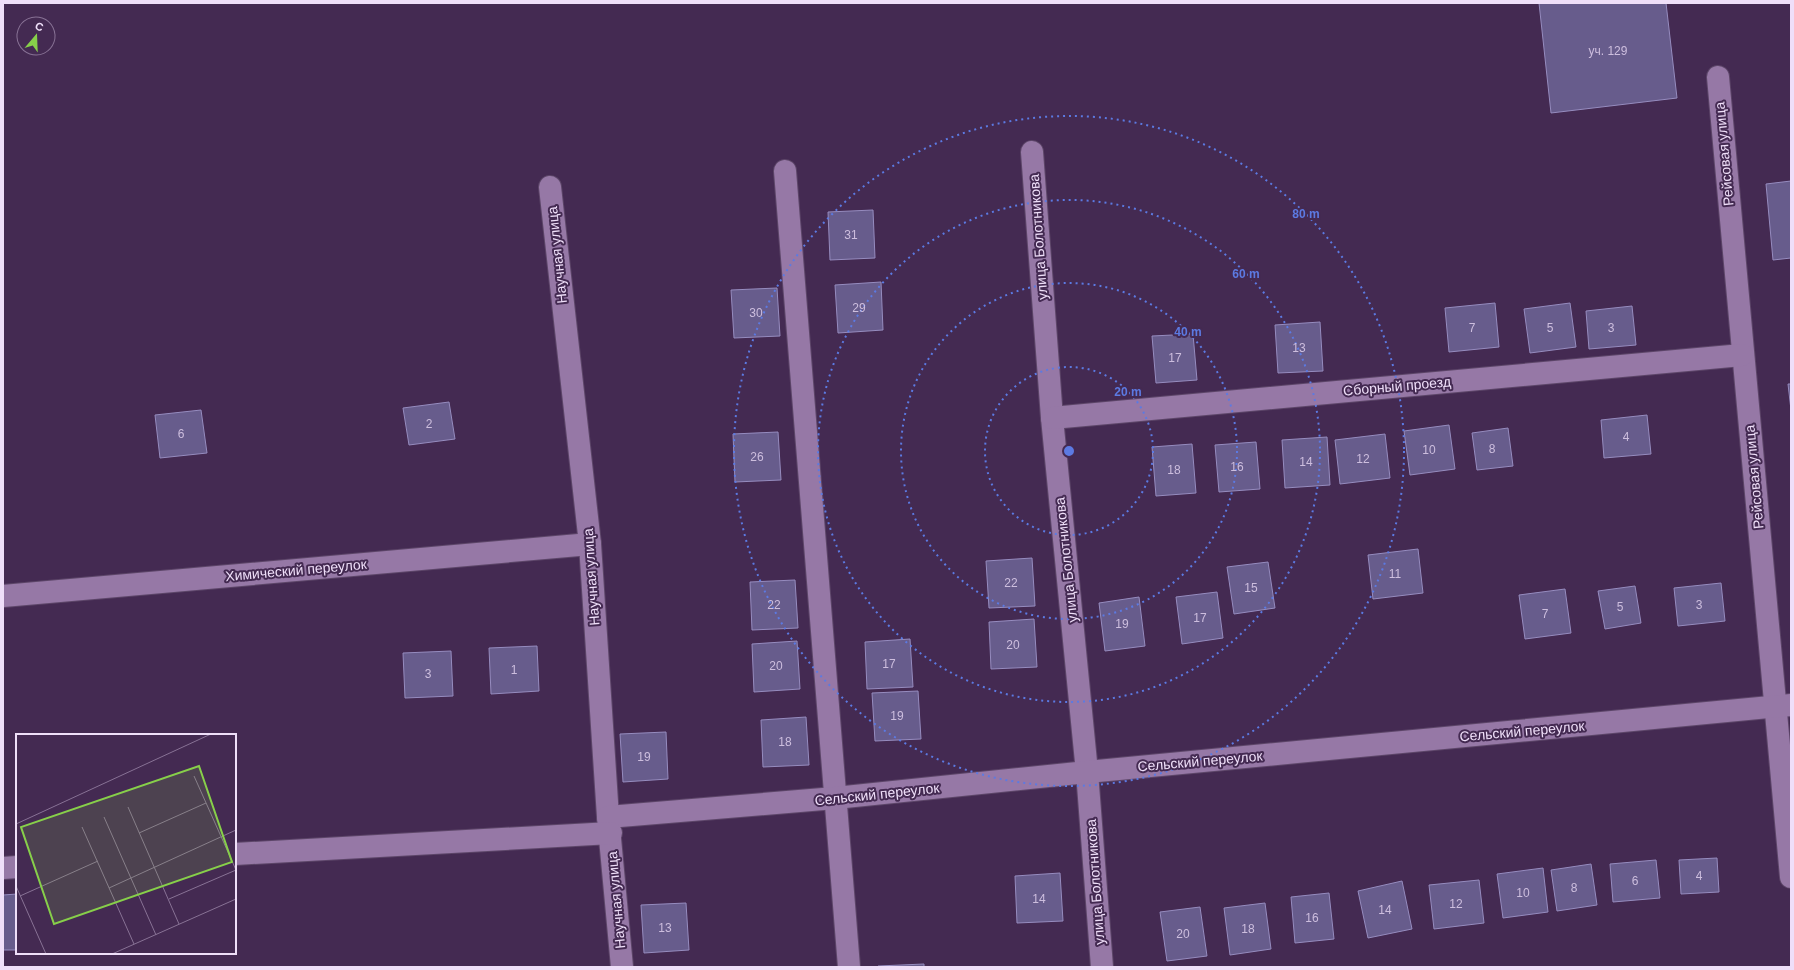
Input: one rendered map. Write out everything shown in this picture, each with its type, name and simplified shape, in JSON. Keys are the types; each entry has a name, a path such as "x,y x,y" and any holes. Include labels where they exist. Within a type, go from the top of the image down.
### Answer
{"street":[{"name":"Рейсовая улица","path":"1718,77 1742,355 1783,706 1791,877"},
{"name":"улица Болотникова","path":"1032,152 1052,418 1087,772 1102,967"},
{"path":"785,171 849,967"},
{"name":"Научная улица","path":"550,187 590,544 609,825 622,967"},
{"name":"Сборный проезд","path":"1052,418 1742,355"},
{"name":"Химический переулок","path":"3,596 590,544"},
{"name":"Сельский переулок","path":"236,854 609,825 835,798 1087,772 1783,706"},
{"path":"3,868 16,867"}],"building":[{"path":"1539,3 1666,3 1677,98 1551,113"},
{"path":"1791,181 1791,258 1773,260 1766,184"},
{"path":"873,210 875,258 830,260 828,212"},
{"path":"881,282 883,330 838,333 835,285"},
{"path":"777,288 780,336 734,338 731,290"},
{"path":"1495,303 1499,347 1449,352 1445,308"},
{"path":"1570,303 1576,347 1530,353 1524,309"},
{"path":"1632,306 1636,345 1589,349 1586,311"},
{"path":"1320,322 1323,371 1278,373 1275,325"},
{"path":"1193,334 1197,380 1156,383 1152,336"},
{"path":"1788,384 1791,384 1791,410"},
{"path":"449,402 455,439 409,445 403,408"},
{"path":"201,410 207,453 160,458 155,415"},
{"path":"1647,415 1651,454 1604,458 1601,420"},
{"path":"1449,425 1455,469 1410,475 1404,431"},
{"path":"1508,428 1513,466 1477,470 1472,433"},
{"path":"778,432 781,480 735,482 733,434"},
{"path":"1385,434 1390,478 1340,484 1335,440"},
{"path":"1327,437 1330,485 1285,488 1282,440"},
{"path":"1256,442 1260,489 1219,492 1215,445"},
{"path":"1192,444 1196,493 1156,496 1152,447"},
{"path":"1418,549 1423,593 1373,599 1368,555"},
{"path":"1032,558 1035,606 989,608 986,561"},
{"path":"1268,562 1275,608 1234,614 1227,567"},
{"path":"795,580 798,628 752,630 750,582"},
{"path":"1721,583 1725,621 1678,626 1674,588"},
{"path":"1635,586 1641,623 1605,629 1598,591"},
{"path":"1565,589 1571,633 1525,639 1519,595"},
{"path":"1217,592 1223,638 1182,644 1176,597"},
{"path":"1139,597 1145,646 1105,651 1099,603"},
{"path":"1034,619 1037,667 991,669 989,622"},
{"path":"910,639 913,687 867,689 865,642"},
{"path":"797,641 800,689 754,692 752,644"},
{"path":"537,646 539,691 491,694 489,648"},
{"path":"451,651 453,696 405,698 403,653"},
{"path":"918,691 921,739 875,741 872,693"},
{"path":"806,717 809,765 763,767 761,720"},
{"path":"666,732 668,779 623,782 620,734"},
{"path":"1717,858 1719,892 1681,894 1679,860"},
{"path":"1656,860 1660,898 1613,902 1610,864"},
{"path":"1591,864 1597,905 1557,911 1551,870"},
{"path":"1543,868 1548,912 1503,918 1497,874"},
{"path":"1060,873 1063,921 1017,923 1015,876"},
{"path":"1479,880 1484,923 1434,929 1429,885"},
{"path":"1402,881 1412,929 1368,938 1358,891"},
{"path":"1329,893 1334,939 1295,943 1291,897"},
{"path":"16,894 16,950 3,950 3,895"},
{"path":"686,903 689,950 644,953 641,905"},
{"path":"1265,903 1271,949 1230,955 1224,908"},
{"path":"1200,907 1207,956 1167,961 1160,912"},
{"path":"924,964 924,967 878,967 878,966"}]}
